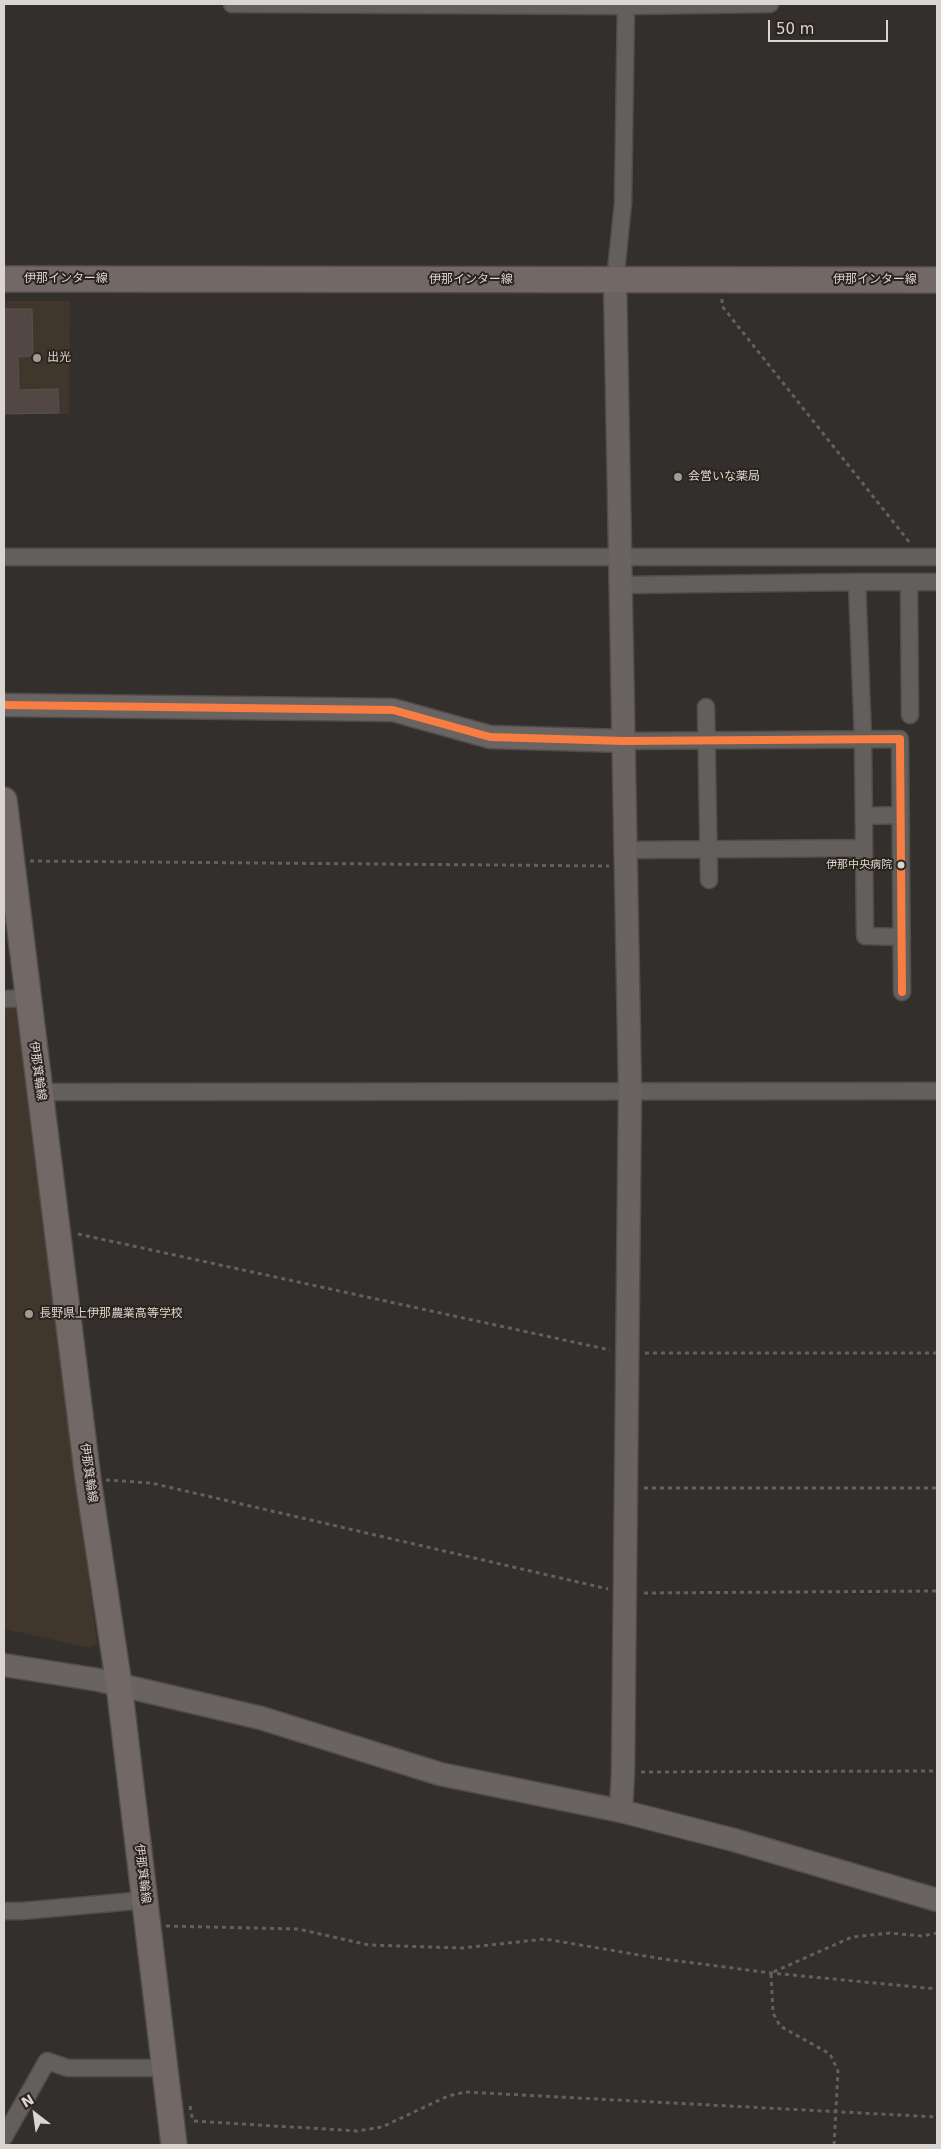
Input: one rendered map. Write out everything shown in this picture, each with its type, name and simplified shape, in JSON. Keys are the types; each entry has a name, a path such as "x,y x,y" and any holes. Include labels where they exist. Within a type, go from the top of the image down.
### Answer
{"main road":[{"name":"伊那インター線","path":"4,279 937,280"},
{"name":"伊那箕輪線","path":"4,800 5,827 12,860 15,999 40,1092 88,1479 118,1685 149,1926 174,2145"}],"street":[{"path":"232,4 770,4"},
{"path":"621,1812 623,1772 630,1091 615,281 624,203 626,5"},
{"path":"4,557 929,557"},
{"path":"857,582 863,740 866,936 902,937"},
{"path":"910,582 910,715"},
{"path":"621,585 937,582"},
{"path":"4,705 393,710 490,737 624,741 863,740 900,738 902,992"},
{"path":"706,707 710,880"},
{"path":"864,816 901,815"},
{"path":"627,858 709,849 864,848"},
{"path":"40,1092 937,1091"},
{"path":"4,1665 118,1685 261,1718 440,1774 621,1812 734,1840 937,1900"},
{"path":"4,1911 145,1900"},
{"path":"4,2137 47,2061 68,2068 166,2068"}],"path":[{"path":"721,279 722,306 929,557"},
{"path":"12,860 627,858"},
{"path":"56,1230 626,1353 937,1353"},
{"path":"88,1479 151,1483 624,1593 937,1591"},
{"path":"626,1488 937,1488"},
{"path":"623,1772 937,1771"},
{"path":"149,1926 298,1929 369,1946 462,1948 545,1939 663,1959 771,1973 937,1989"},
{"path":"771,1973 852,1937 890,1933 922,1936 937,1933"},
{"path":"771,1973 773,2013 780,2026 830,2054 838,2071 834,2145"},
{"path":"194,2121 357,2131 382,2127 448,2096 465,2092 937,2117"}],"shaded area":[{"name":"出光","path":"4,301 70,301 69,414 4,414"},
{"name":"長野県上伊那農業高等学校","path":"15,999 97,1643 90,1648 4,1629 4,1000"}],"building":[{"path":"5,309 32,309 33,356 18,357 19,390 58,389 59,413 4,414"}],"transit line":[{"path":"4,705 393,710 490,737 624,741 900,739 902,992"}],"place":[{"name":"出光","path":"37,358"},
{"name":"会営いな薬局","path":"678,477"},
{"name":"伊那中央病院","path":"901,865"},
{"name":"長野県上伊那農業高等学校","path":"29,1314"}]}
